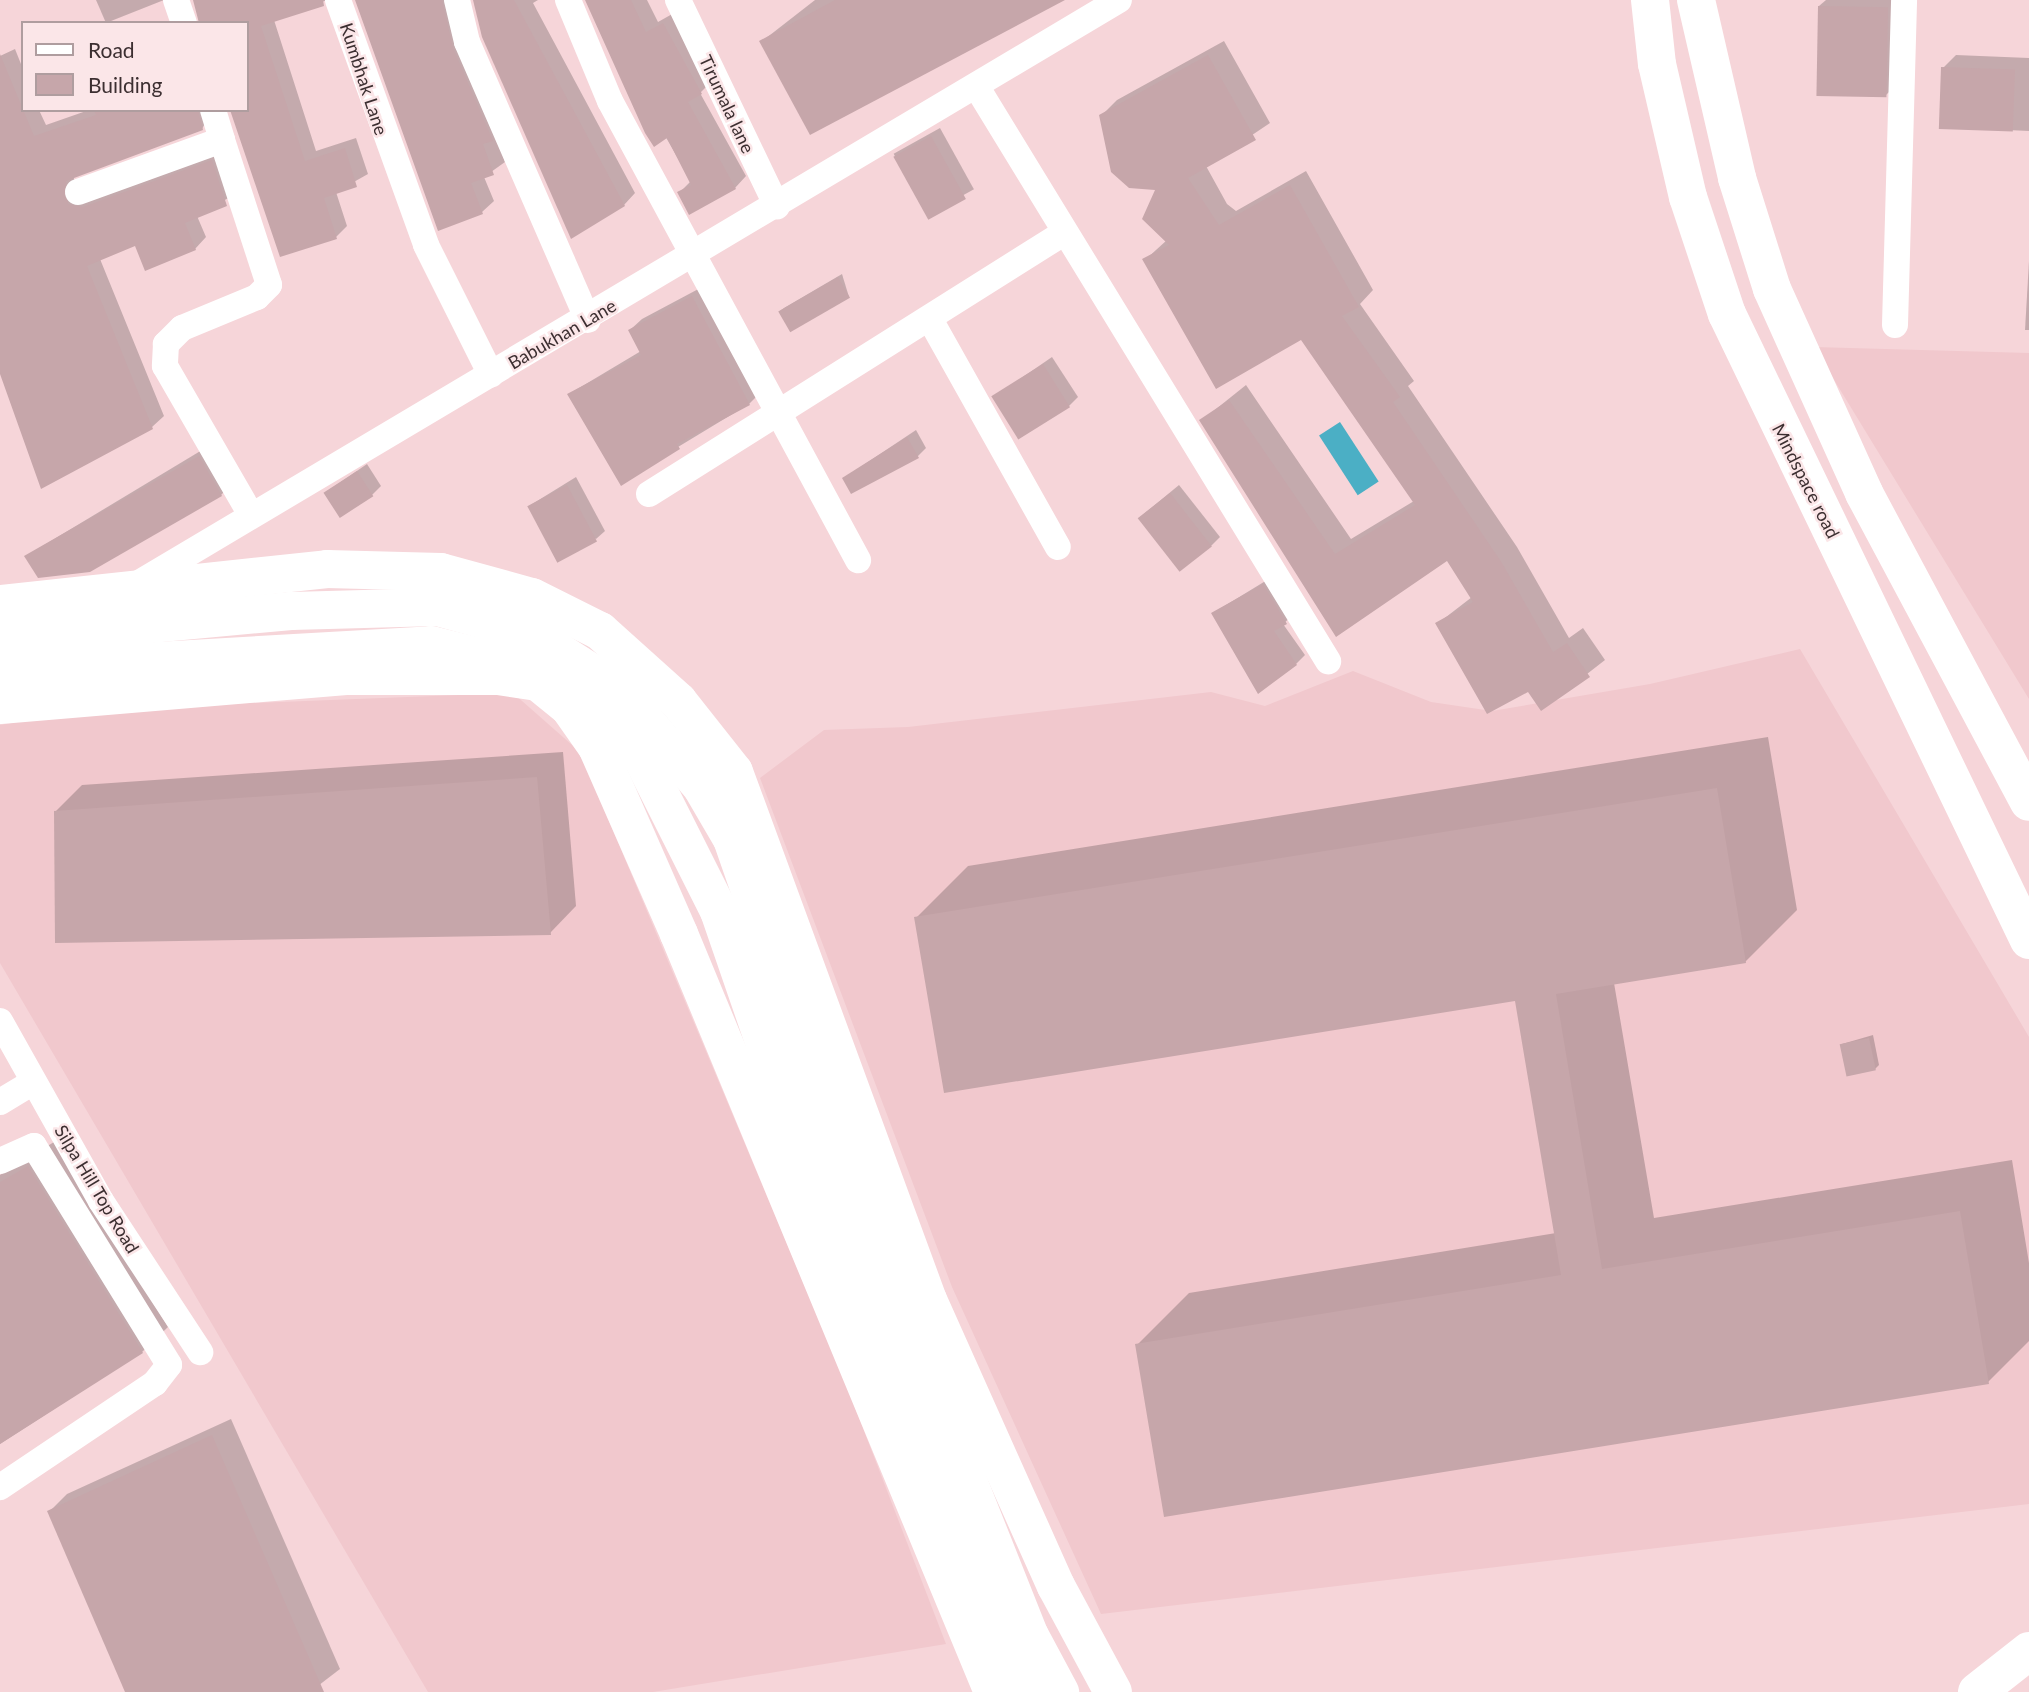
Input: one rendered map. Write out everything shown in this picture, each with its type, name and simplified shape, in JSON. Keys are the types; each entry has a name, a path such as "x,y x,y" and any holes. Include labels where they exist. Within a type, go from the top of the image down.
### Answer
{"main road":[{"name":"Mindspace road","path":"1650,0 1657,64 1688,197 1727,314 2029,940"},
{"path":"1696,0 1737,178 1772,289 1864,493 2029,802"},
{"path":"0,604 327,569 441,572 532,597 600,631 678,701 734,772 954,1356 1056,1586 1113,1692"},
{"path":"0,638 291,611 437,607 526,631 619,690 701,786 732,839 867,1227 1030,1636 1060,1692"},
{"path":"0,670 431,645 555,676 640,754 719,911 832,1239 1021,1692"},
{"path":"0,705 349,676 498,676 538,682 569,707 597,747 695,972 900,1474 993,1692"},
{"path":"866,1390 954,1356"},
{"path":"900,1474 988,1433"},
{"path":"1977,1692 2029,1651"}],"street":[{"path":"176,0 183,21"},
{"name":"Kumbhak Lane","path":"338,0 390,158 491,375"},
{"path":"457,0 467,42 588,320"},
{"path":"568,0 610,101 782,412 858,560"},
{"name":"Tirumala lane","path":"678,0 777,207"},
{"name":"Babukhan Lane","path":"0,658 88,616 250,513 697,256 978,89 1119,0"},
{"path":"1895,325 1904,0"},
{"path":"978,89 1328,660"},
{"path":"214,112 269,285 257,297 181,328 166,344 165,366 250,513"},
{"path":"78,192 222,140"},
{"path":"649,495 931,321 1064,233"},
{"path":"931,321 1058,547"},
{"name":"Silpa Hill Top Road","path":"0,1023 101,1201 201,1352"},
{"path":"0,1102 33,1082"},
{"path":"41,1160 67,1142"},
{"path":"0,1161 30,1143 169,1365 155,1383 0,1487"},
{"path":"77,1217 101,1201"}],"shaded area":[{"path":"1814,347 2029,353 2029,699"},
{"path":"1800,649 2029,1037 2029,1504 1101,1614 952,1287 760,778 824,730 908,727 1211,692 1265,706 1353,671 1431,702 1492,711 1650,684"},
{"path":"513,693 580,752 846,1384 946,1644 653,1692 428,1692 0,963 0,725 94,709"}],"water":[{"path":"1340,422 1379,482 1358,495 1319,436"}],"building":[{"path":"193,0 323,0 324,6 261,26 305,161 345,148 357,187 324,198 337,239 280,257 231,112 248,112 248,21 198,21"},
{"path":"355,0 442,0 453,48 493,141 483,144 494,175 471,183 483,214 438,231"},
{"path":"473,0 514,0 625,206 571,239 482,37"},
{"path":"585,0 631,0 646,32 663,23 702,94 688,102 736,189 689,215 677,192 691,185 667,138 654,147 645,133"},
{"path":"835,0 1065,0 810,135 759,41"},
{"path":"1818,6 1888,7 1886,97 1816,96"},
{"path":"0,54 21,105 21,112 24,112 34,136 96,115 95,112 198,112 203,130 66,181 68,204 83,207 212,160 227,206 185,223 196,250 145,271 135,246 87,266 153,429 41,489 0,374"},
{"path":"1208,55 1256,140 1188,178 1219,225 1290,185 1359,307 1342,316 1400,397 1393,402 1502,563 1553,652 1567,643 1590,677 1541,711 1528,692 1487,714 1435,623 1473,602 1447,561 1336,637 1199,420 1229,400 1335,554 1415,505 1301,340 1216,389 1142,259 1169,245 1142,219 1155,190 1129,188 1111,172 1099,115"},
{"path":"1941,67 2015,70 2013,132 1939,129"},
{"path":"931,136 966,199 928,220 893,157"},
{"path":"838,277 850,298 790,332 778,312"},
{"path":"692,296 750,405 677,444 680,449 621,486 567,394 641,355 628,330"},
{"path":"1043,364 1070,407 1018,440 991,396"},
{"path":"907,437 919,458 851,494 842,478"},
{"path":"199,456 222,496 90,572 38,578 24,556"},
{"path":"357,471 373,496 340,518 323,493"},
{"path":"567,485 597,542 557,563 527,506"},
{"path":"1170,493 1212,547 1180,572 1138,518"},
{"path":"1263,584 1287,624 1274,631 1297,665 1258,694 1211,613"},
{"path":"537,777 551,935 55,943 54,811"},
{"path":"1717,788 1746,963 1556,994 1602,1269 1960,1211 1989,1384 1164,1517 1135,1344 1561,1275 1515,1001 944,1093 914,917"},
{"path":"1869,1038 1876,1070 1847,1077 1840,1044"},
{"path":"28,1166 143,1353 0,1444 0,1182"},
{"path":"212,1435 324,1692 125,1692 47,1511"}]}
